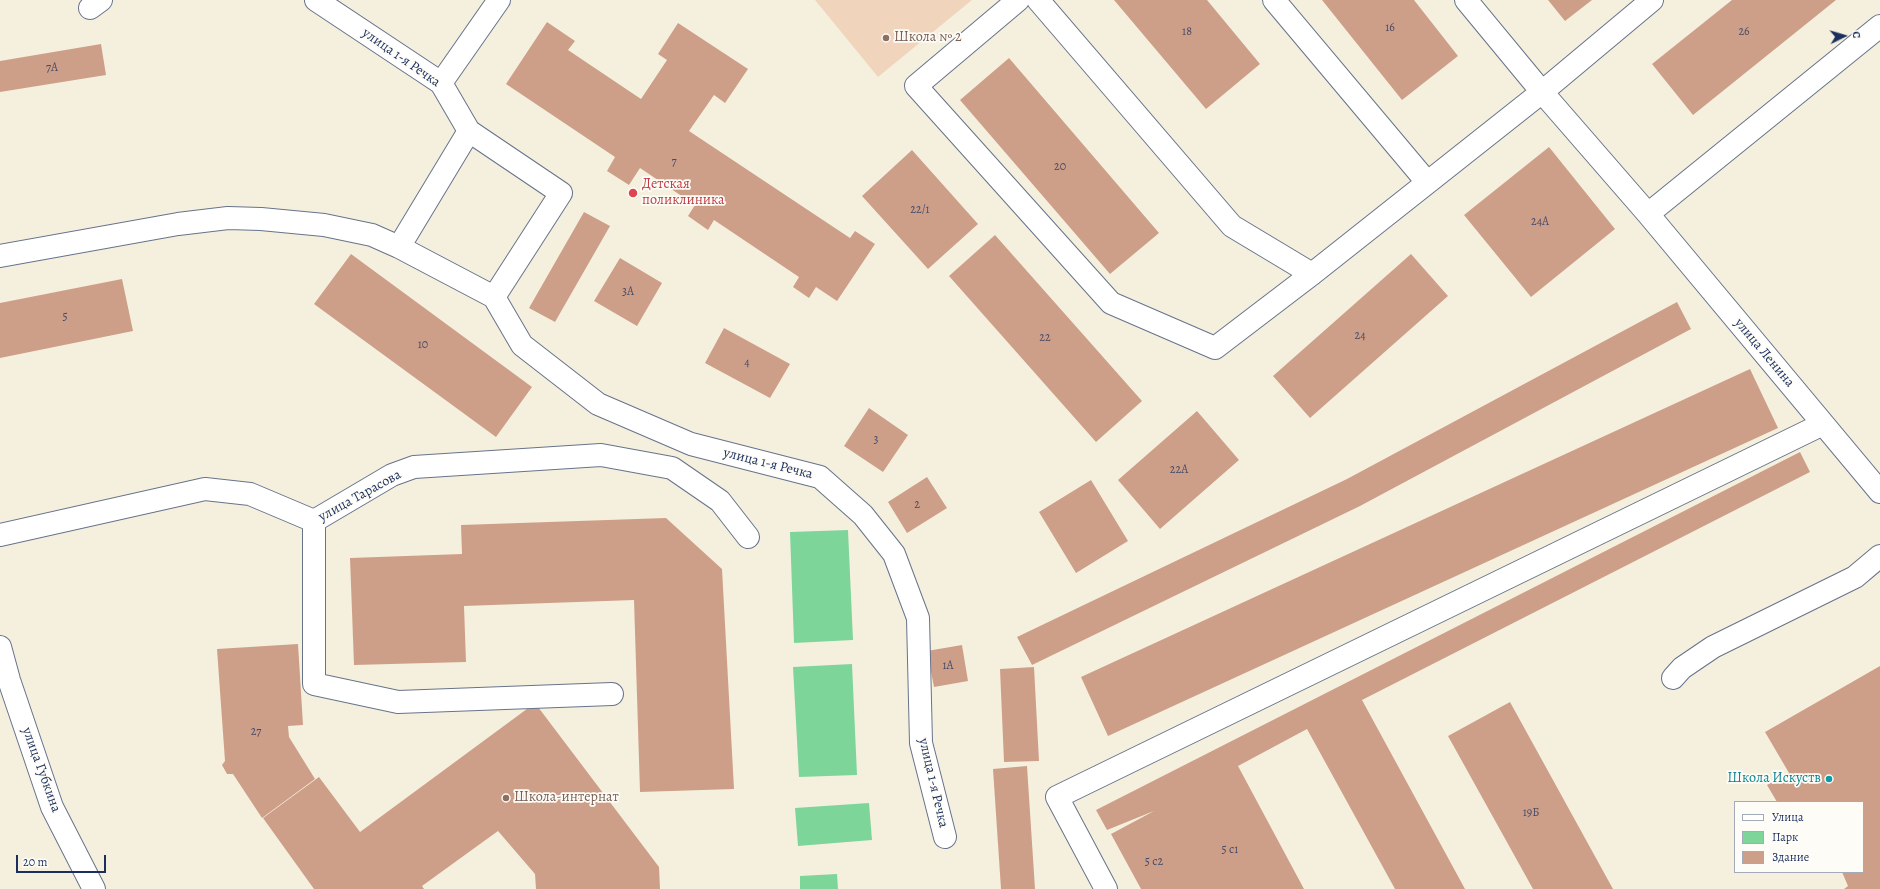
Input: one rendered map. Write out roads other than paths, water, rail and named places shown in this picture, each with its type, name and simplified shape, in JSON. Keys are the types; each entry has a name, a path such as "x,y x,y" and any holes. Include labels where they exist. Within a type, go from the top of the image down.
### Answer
{"street":[{"name":"улица 1-я Речка","path":"316,0 441,83 469,130"},
{"path":"441,83 499,0"},
{"path":"1018,0 916,86 1111,303 1215,348 1312,274 1542,92 1652,0"},
{"path":"1038,0 1232,226 1312,274"},
{"path":"1274,0 1427,182"},
{"name":"улица Ленина","path":"1466,0 1542,92 1648,214 1880,492"},
{"path":"1648,214 1880,26"},
{"path":"0,256 178,224 228,218 261,219 324,225 372,235 399,247 494,298 561,193 469,130 399,247"},
{"name":"улица 1-я Речка","path":"494,298 522,345 598,404 691,444 820,477 864,516 894,554 918,618 921,742 945,837"},
{"path":"1106,889 1057,797 1823,424"},
{"name":"улица Тарасова","path":"0,535 205,490 250,494 314,521 392,475 414,467 601,456 672,468 720,502 748,537"},
{"path":"314,521 314,684 398,702 612,694"},
{"path":"1673,678 1682,668 1713,647 1855,577 1880,556"},
{"name":"улица Губкина","path":"0,647 9,680 52,807 94,889"}],"place":[{"name":"Школа № 2","path":"886,38"},
{"name":"Детская поликлиника","path":"633,193"},
{"name":"Школа Искуств","path":"1829,779"},
{"name":"Школа-интернат","path":"506,798"}]}
